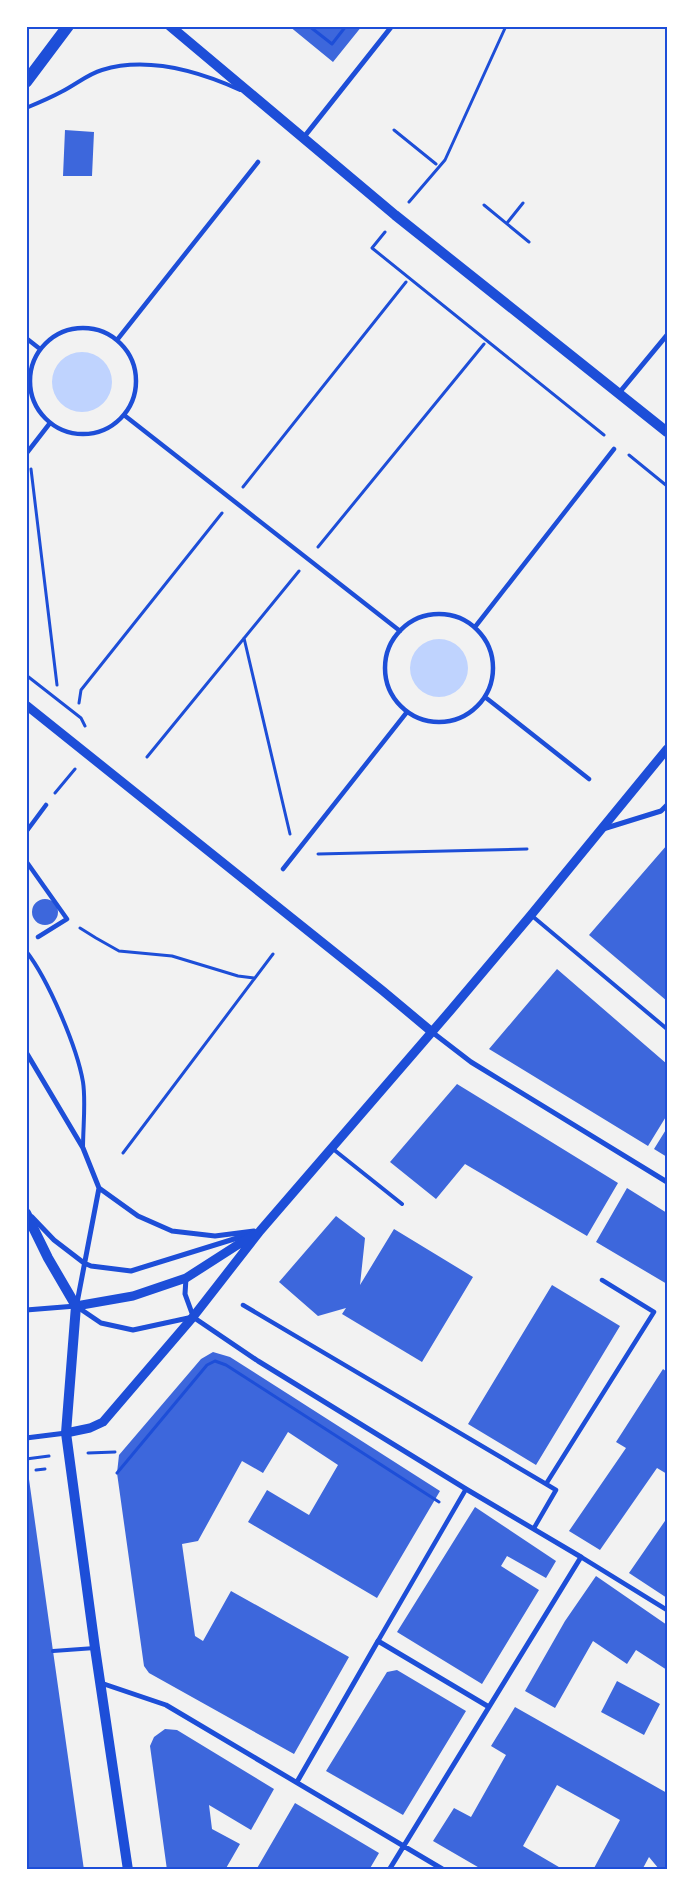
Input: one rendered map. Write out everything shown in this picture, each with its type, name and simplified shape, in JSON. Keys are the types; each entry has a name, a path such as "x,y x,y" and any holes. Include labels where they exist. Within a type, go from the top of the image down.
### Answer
{"main road":[{"path":"26,82 68,26"},
{"path":"170,26 397,216 667,432"},
{"path":"26,1212 48,1258 76,1306 66,1433 94,1648 101,1683 128,1870"}],"street":[{"path":"304,137 392,26"},
{"path":"117,340 258,162"},
{"path":"85,328 102,332 117,340 128,353 135,368 136,384 133,401 124,415 112,426 97,433 81,435 65,431 50,423 39,411 32,397 30,380 33,364 40,349 53,337 68,330 85,328"},
{"path":"619,393 667,335"},
{"path":"26,338 40,349"},
{"path":"124,415 400,631"},
{"path":"27,452 50,423"},
{"path":"475,627 614,449"},
{"path":"445,614 461,618 475,627 485,639 491,653 493,668 491,683 485,697 473,710 458,719 440,722 423,720 407,712 395,699 387,682 385,664 390,646 400,631 413,621 428,615 445,614"},
{"path":"485,697 588,779"},
{"path":"26,705 471,1062 667,1182"},
{"path":"283,869 407,712"},
{"path":"26,1438 66,1433 90,1428 103,1422 193,1317 260,1231 531,915 667,748"},
{"path":"602,829 661,811 667,805"},
{"path":"26,832 46,806"},
{"path":"26,861 67,919 38,937"},
{"path":"26,1052 83,1148 99,1188 138,1216 172,1232 215,1236 260,1231"},
{"path":"76,1306 99,1188"},
{"path":"26,1212 54,1240 84,1263 91,1266 131,1271 260,1231"},
{"path":"26,1310 76,1306 132,1296 186,1278 260,1231"},
{"path":"186,1278 185,1294 193,1317 258,1361 667,1610"},
{"path":"546,1484 654,1312 602,1280"},
{"path":"243,1305 556,1490 534,1528"},
{"path":"76,1306 101,1323 133,1330 193,1317"},
{"path":"297,1782 466,1489"},
{"path":"389,1870 582,1557"},
{"path":"378,1641 489,1707"},
{"path":"101,1683 166,1706 444,1870"}],"lane":[{"path":"26,108 61,92 100,70 138,64 156,65 212,78 254,97"},
{"path":"531,915 667,1029"},
{"path":"26,951 47,987 76,1053 83,1084 83,1148"},
{"path":"332,1148 402,1204"},
{"path":"53,1651 94,1648"}],"path":[{"path":"310,26 332,44 346,26"},
{"path":"506,26 445,160 372,248 606,437"},
{"path":"394,130 436,164"},
{"path":"507,223 523,203"},
{"path":"484,205 529,242"},
{"path":"621,449 667,486"},
{"path":"27,452 57,685"},
{"path":"244,638 295,854 527,849"},
{"path":"26,675 81,718"},
{"path":"46,806 87,754"},
{"path":"67,919 119,950 172,956 238,976 254,978"},
{"path":"123,1153 272,954"},
{"path":"117,1473 207,1365 215,1360 226,1365 435,1499"},
{"path":"103,1452 115,1452"},
{"path":"26,1459 40,1457"},
{"path":"36,1470 45,1469"}],"water":[{"path":"76,352 88,352 104,360 110,370 112,382 110,394 104,404 88,412 76,412 60,404 52,388 52,376 60,360"},
{"path":"439,639 450,641 463,652 468,668 466,679 455,692 439,697 428,695 415,684 410,668 412,657 423,644"}],"building":[{"path":"289,26 362,26 333,62"},
{"path":"65,130 94,132 92,176 63,176"},
{"path":"667,845 667,1001 589,935"},
{"path":"45,899 54,903 58,912 54,921 45,925 36,921 32,912 36,903"},
{"path":"557,969 667,1064 667,1115 648,1146 489,1049"},
{"path":"457,1084 618,1183 587,1236 465,1164 436,1199 390,1162"},
{"path":"667,1128 667,1157 654,1149"},
{"path":"627,1188 667,1213 667,1284 596,1242"},
{"path":"336,1216 365,1238 360,1285 394,1229 473,1277 422,1362 342,1314 346,1308 318,1316 279,1282"},
{"path":"552,1285 620,1326 536,1465 468,1424"},
{"path":"213,1352 230,1357 440,1491 377,1598 248,1522 267,1490 309,1515 338,1465 288,1432 263,1473 242,1461 198,1541 182,1544 195,1636 203,1641 231,1591 349,1657 294,1754 149,1673 144,1666 117,1473 119,1455 201,1359"},
{"path":"663,1369 667,1372 667,1474 657,1468 600,1550 569,1531 626,1448 616,1442"},
{"path":"28,1472 84,1870 27,1870 26,1865 26,1473"},
{"path":"475,1507 556,1561 546,1578 507,1556 501,1566 539,1590 482,1684 397,1632"},
{"path":"667,1518 667,1598 629,1573"},
{"path":"596,1576 667,1625 667,1670 636,1650 627,1664 593,1641 555,1708 525,1691 565,1621"},
{"path":"397,1670 466,1711 403,1815 326,1771 387,1672"},
{"path":"617,1681 660,1704 644,1735 601,1712"},
{"path":"515,1707 667,1793 667,1870 659,1869 649,1857 642,1870 593,1870 620,1820 557,1785 523,1846 564,1870 483,1870 433,1841 454,1808 471,1817 506,1755 491,1746"},
{"path":"165,1729 177,1730 274,1789 251,1830 209,1805 212,1829 240,1844 225,1870 167,1870 150,1746 154,1737"},
{"path":"295,1803 379,1853 369,1870 256,1870"}]}
